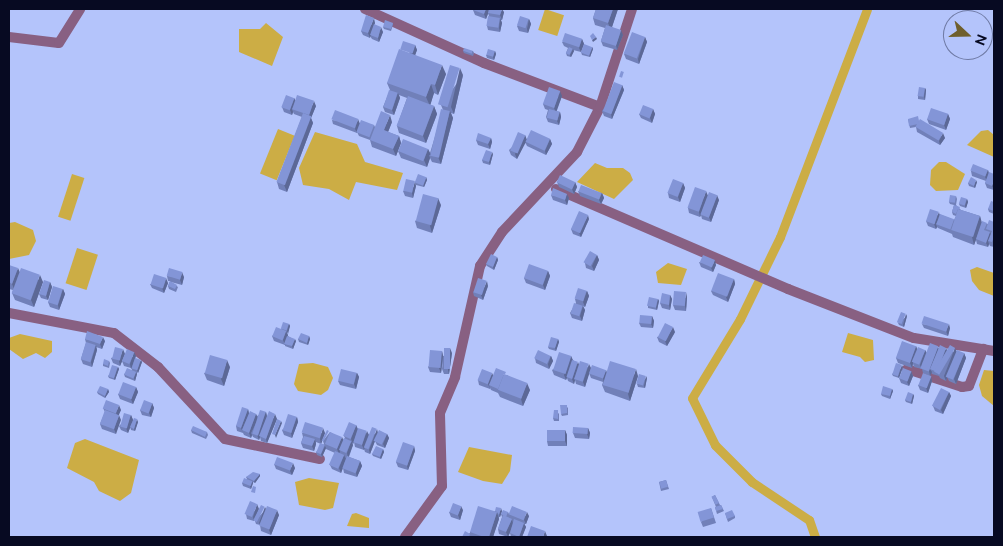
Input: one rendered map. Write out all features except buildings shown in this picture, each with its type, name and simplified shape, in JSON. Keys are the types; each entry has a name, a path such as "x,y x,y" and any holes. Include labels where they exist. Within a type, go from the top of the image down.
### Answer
{"street":[{"path":"9,37 59,43 80,9"},
{"path":"365,9 484,63 600,107"},
{"path":"405,537 442,486 440,413 455,377 480,266 502,232 548,186 577,152 600,107 632,9"},
{"path":"548,186 788,289 914,338 994,350"},
{"path":"9,313 114,333 158,367 225,439 320,460"},
{"path":"907,369 962,387 969,386 983,349"}],"shaded area":[{"path":"545,9 564,15 557,36 538,30"},
{"path":"266,23 283,37 272,66 239,52 239,29 260,29"},
{"path":"278,129 295,136 277,180 260,174"},
{"path":"988,130 994,135 994,157 967,145 981,131"},
{"path":"315,132 357,144 365,162 403,173 397,190 356,182 349,200 329,189 303,185 299,168"},
{"path":"939,162 946,162 965,174 958,190 936,191 930,185 931,170"},
{"path":"595,163 607,168 623,168 630,173 633,180 614,199 577,182"},
{"path":"72,174 84,178 70,221 58,217"},
{"path":"15,222 33,230 36,241 29,255 9,259 9,223"},
{"path":"77,248 98,255 86,290 66,283"},
{"path":"668,263 687,269 681,285 658,283 656,272"},
{"path":"977,267 994,273 994,296 979,290 972,281 970,270"},
{"path":"848,333 873,340 874,360 865,362 860,357 842,352"},
{"path":"20,334 52,341 52,352 45,358 36,353 23,359 9,349 9,338"},
{"path":"313,363 328,367 333,378 328,390 321,395 298,391 294,384 299,364"},
{"path":"984,370 994,371 994,406 982,396 979,385"},
{"path":"85,439 139,460 131,493 120,501 99,491 94,482 67,468 75,443"},
{"path":"469,447 512,455 510,471 502,484 483,481 458,472"},
{"path":"309,478 339,483 333,508 325,510 299,505 295,482"},
{"path":"356,513 369,518 369,528 347,526 352,514"}],"waterway":[{"path":"815,537 809,520 752,482 715,445 692,398 740,319 780,237 867,9"}]}
